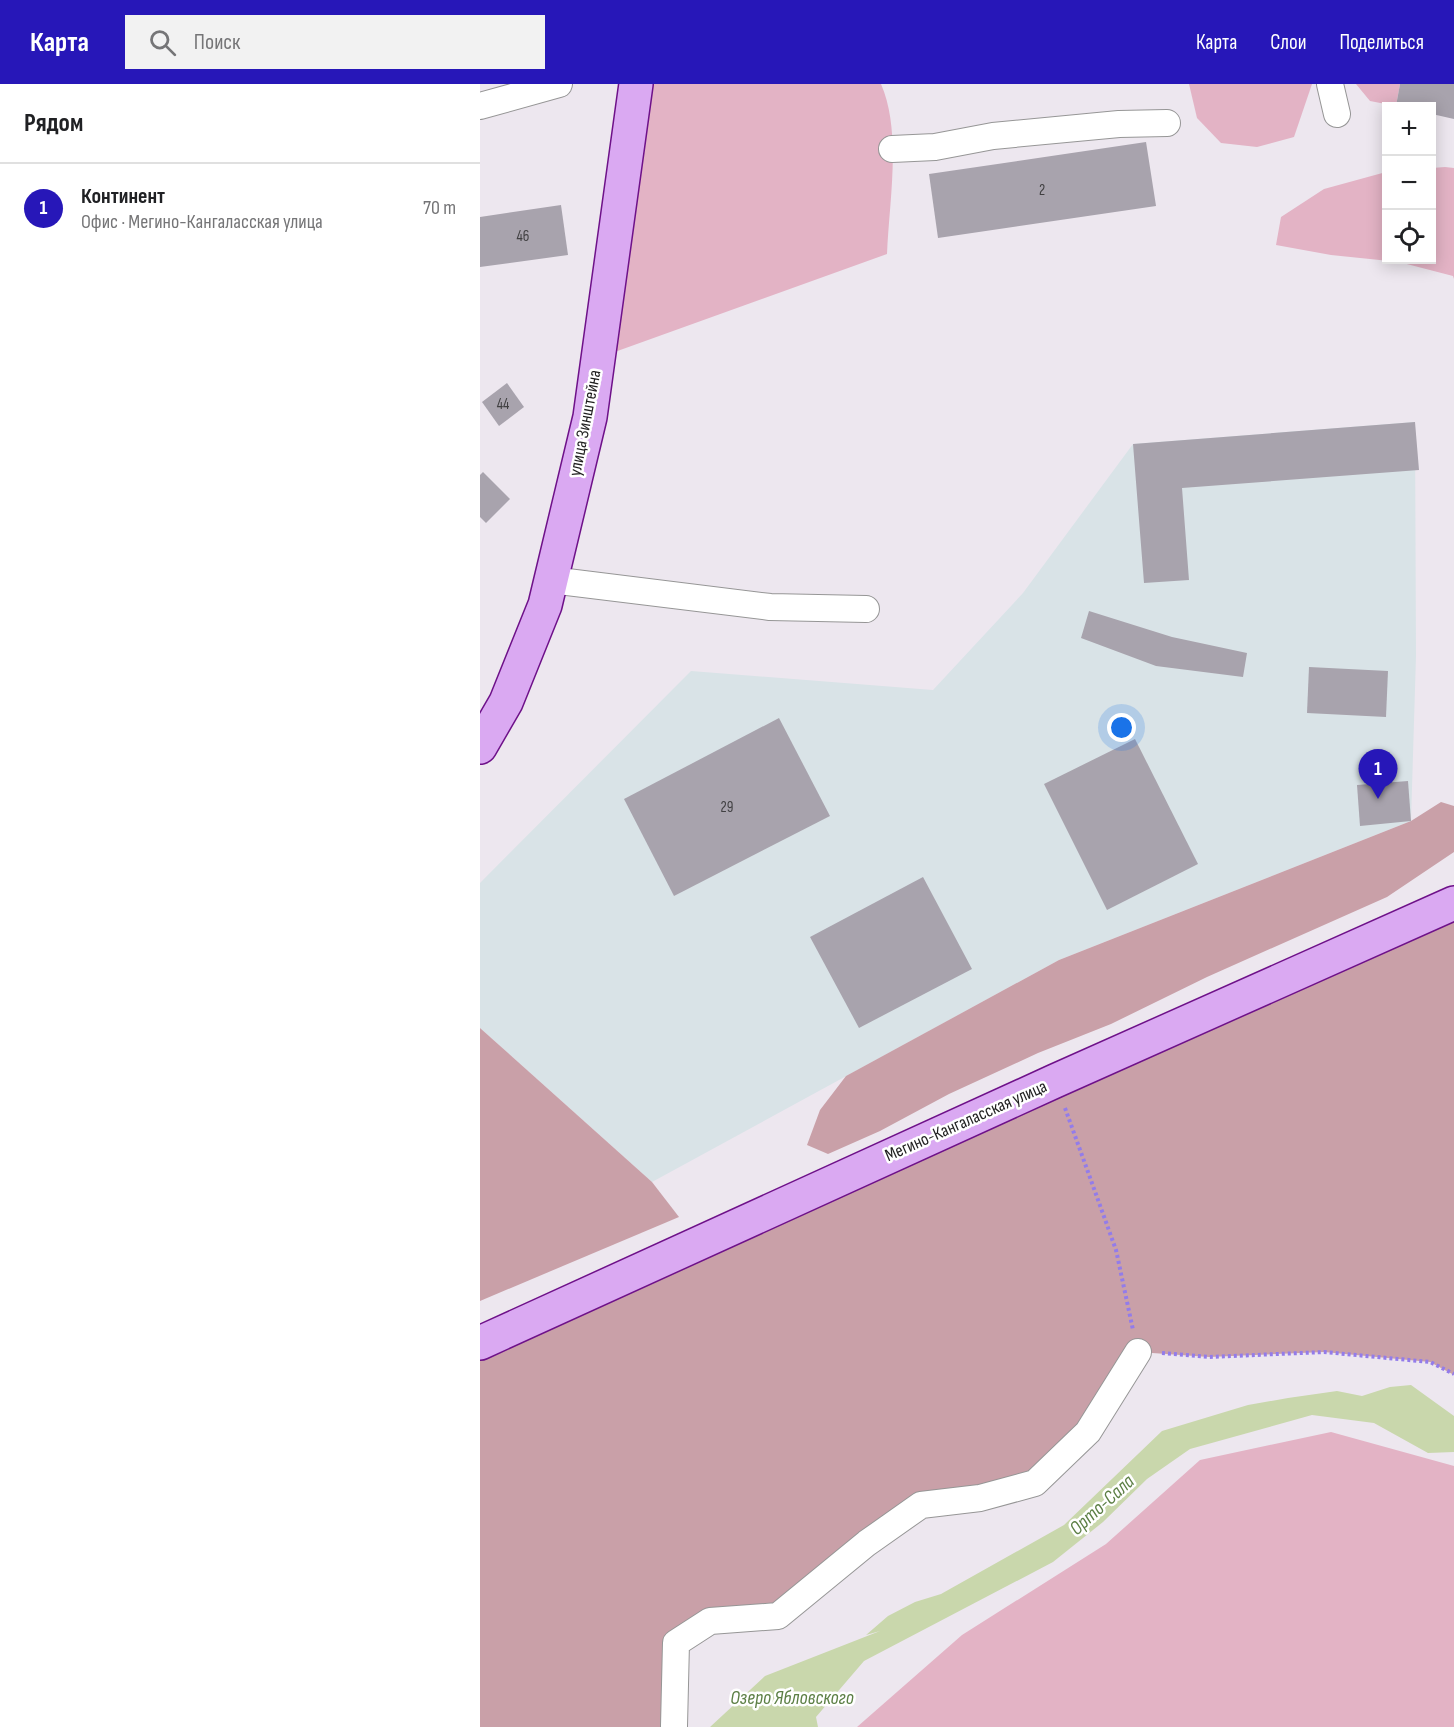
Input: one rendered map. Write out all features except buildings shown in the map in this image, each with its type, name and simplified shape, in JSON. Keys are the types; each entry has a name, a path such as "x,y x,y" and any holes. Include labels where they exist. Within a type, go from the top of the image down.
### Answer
{"main road":[{"name":"улица Зинштейна","path":"480,747 506,702 545,605 590,417 636,84"},
{"name":"Мегино-Кангаласская улица","path":"480,1343 1055,1081 1454,903"}],"lane":[{"path":"480,106 559,84"},
{"path":"1330,84 1337,114"},
{"path":"892,149 935,147 993,136 1119,124 1167,123"},
{"path":"551,580 770,607 866,609"},
{"path":"674,1726 676,1643 710,1621 778,1616 867,1543 921,1505 980,1498 1035,1483 1088,1432 1138,1352"}],"path":[{"path":"1055,1081 1116,1250 1138,1352 1209,1357 1324,1352 1430,1362 1454,1374"}],"shaded area":[{"path":"636,84 881,84 887,103 893,145 887,254 598,358"},
{"path":"1189,84 1312,84 1294,137 1257,147 1221,143 1197,118"},
{"path":"1356,84 1400,84 1397,102 1382,103 1370,101"},
{"path":"1436,168 1454,168 1454,279 1453,276 1407,264 1436,264"},
{"path":"1382,173 1382,260 1331,255 1276,245 1281,217 1324,189"},
{"path":"1415,422 1416,656 1411,821 1059,960 652,1182 480,1028 480,883 691,671 933,690 1023,593 1133,444"},
{"path":"1441,802 1454,806 1454,852 1387,897 1207,977 1111,1024 1038,1053 949,1094 880,1131 828,1154 807,1145 820,1110 846,1076 1059,960 1411,821"},
{"path":"1454,903 1454,1375 1430,1362 1324,1352 1209,1357 1138,1352 1035,1483 921,1505 778,1616 676,1643 674,1727 480,1727 480,1343"},
{"path":"480,1028 652,1182 679,1217 480,1301"},
{"path":"1331,1432 1454,1466 1454,1727 857,1727 962,1635 1106,1544 1200,1460"}],"water":[{"path":"1411,1385 1454,1416 1454,1452 1428,1453 1374,1423 1312,1415 1190,1449 1147,1479 1103,1522 1053,1562 864,1661 816,1717 818,1727 710,1727 765,1676 880,1631 866,1635 888,1616 915,1602 941,1594 1064,1525 1162,1431 1248,1405 1337,1391 1362,1396 1390,1387"}],"place":[{"name":"Континент","path":"1378,799"}],"water label":[{"name":"Орто-Сала","path":"1102,1505"},
{"name":"Озеро Ябловского","path":"792,1698"}]}
